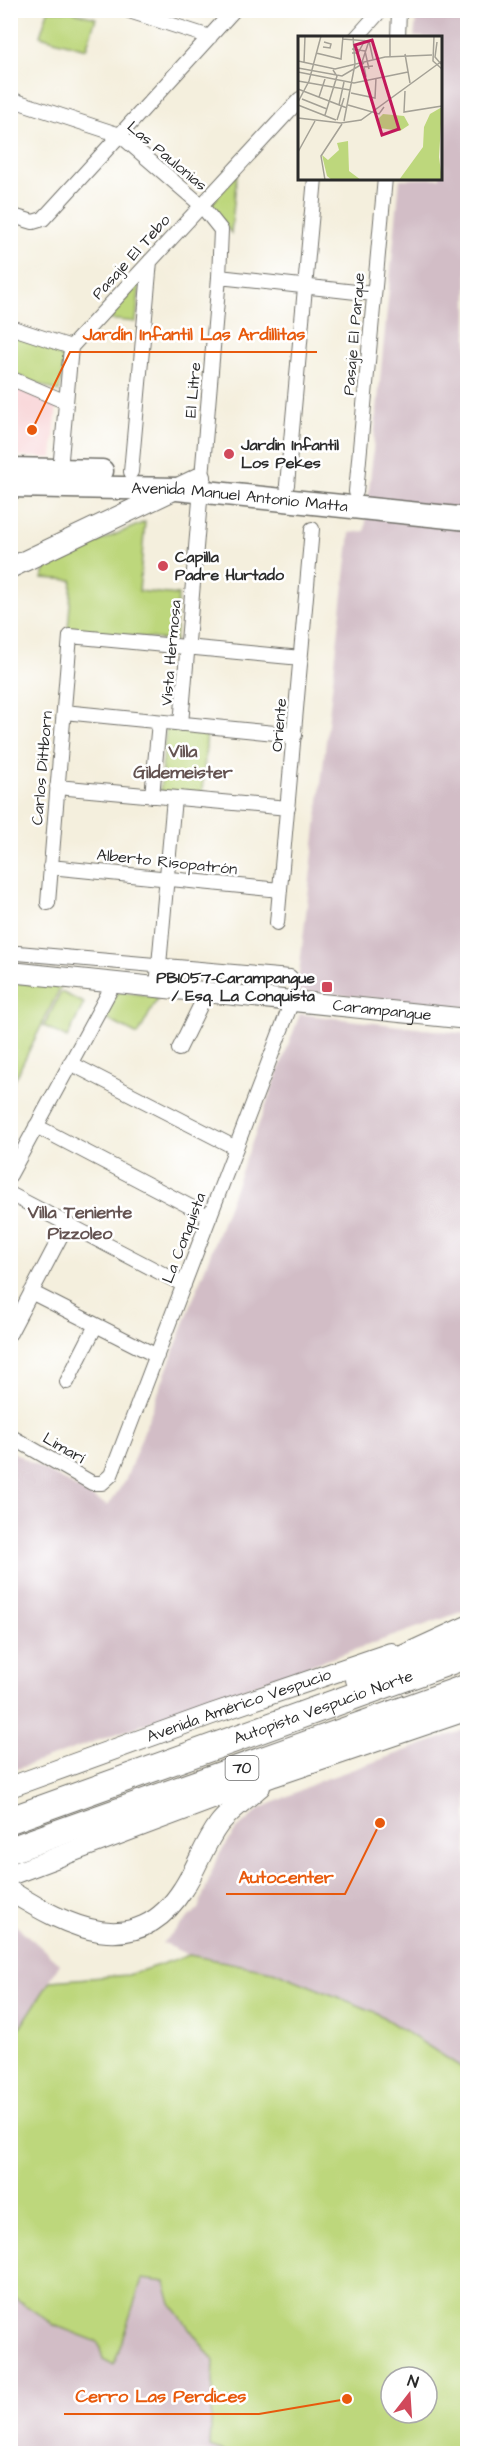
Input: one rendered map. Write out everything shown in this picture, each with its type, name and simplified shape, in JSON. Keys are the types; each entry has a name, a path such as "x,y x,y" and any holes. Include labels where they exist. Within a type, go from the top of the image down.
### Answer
{"highway":[{"path":"275,1726 359,1679 468,1628"},
{"name":"Autopista Vespucio Norte","path":"10,1820 468,1655"},
{"name":"Autopista Vespucio Norte","path":"10,1850 468,1687"}],"main road":[{"name":"Avenida Manuel Antonio Matta","path":"10,469 130,472 201,484 468,519"},
{"name":"Avenida Manuel Antonio Matta","path":"10,486 177,489 201,484 286,485 468,504"},
{"path":"10,568 177,489"},
{"name":"Carampangue","path":"10,972 468,1019"},
{"name":"Avenida Américo Vespucio","path":"10,1787 212,1714 468,1628"},
{"path":"12,1886 274,1776 468,1710"},
{"path":"12,1886 64,1921 84,1929 113,1932 142,1925 162,1913 179,1895 221,1822 274,1776"}],"street":[{"path":"126,10 210,37"},
{"path":"10,214 33,222 43,219 234,10"},
{"path":"358,36 381,10"},
{"path":"398,36 399,10"},
{"name":"Las Paulonias","path":"10,99 120,135 201,205"},
{"name":"Pasaje El Tebo","path":"71,347 298,101"},
{"path":"286,485 315,180"},
{"name":"Pasaje El Parque","path":"356,492 385,180"},
{"name":"El Litre","path":"201,205 221,230 201,484"},
{"path":"130,472 150,261"},
{"path":"219,277 375,294"},
{"path":"10,327 71,347 60,470"},
{"path":"10,378 66,402"},
{"name":"Vista Hermosa","path":"181,724 201,484"},
{"name":"Oriente","path":"277,923 312,529"},
{"name":"Carlos Dittborn","path":"48,903 70,636 188,648"},
{"path":"188,648 301,658"},
{"path":"64,712 295,735"},
{"name":"Vista Hermosa","path":"152,796 159,722"},
{"path":"57,787 288,808"},
{"path":"157,987 174,798"},
{"name":"Alberto Risopatrón","path":"50,867 280,890"},
{"path":"18,953 290,977"},
{"path":"10,1175 114,983"},
{"path":"179,1049 207,992"},
{"name":"La Conquista","path":"102,1483 111,1475 292,1001"},
{"path":"70,1063 236,1148"},
{"path":"36,1126 210,1217"},
{"path":"10,1194 184,1285"},
{"path":"10,1333 67,1224"},
{"path":"32,1292 157,1356"},
{"path":"67,1382 96,1325"},
{"name":"Limarí","path":"10,1436 88,1481 102,1483"}],"shaded area":[{"path":"417,11 467,11 467,1007 297,991 350,533 365,531 400,180 442,180 442,36 414,36"},
{"path":"10,384 57,404 52,458 11,456"},
{"path":"300,1014 467,1034 467,1610 11,1771 11,1451 108,1506 126,1479"},
{"path":"467,1729 467,2071 375,2012 273,1971 189,1955 162,1943 198,1909 217,1858 236,1830 260,1809 320,1781"},
{"path":"11,1921 60,1964 11,2042"},
{"path":"142,2279 165,2282 171,2304 214,2361 210,2447 226,2453 11,2453 10,2295 54,2325 98,2342 103,2359"}],"green space":[{"path":"48,11 70,11 96,18 86,49 40,36"},
{"path":"237,173 231,233 209,206"},
{"path":"140,282 136,322 106,319"},
{"path":"10,331 66,352 59,392 11,373"},
{"path":"145,522 139,591 178,595 175,641 68,629 72,580 42,578 48,563"},
{"path":"166,728 207,732 202,795 160,791"},
{"path":"11,982 61,986 11,1087"},
{"path":"117,991 158,997 138,1035 104,1018"},
{"path":"61,992 84,1003 67,1038 44,1026"},
{"path":"189,1955 273,1971 375,2012 467,2071 467,2453 226,2453 210,2447 214,2361 171,2304 165,2282 142,2279 114,2365 103,2359 98,2342 54,2325 11,2295 11,2042 50,1981 128,1975"}],"place":[{"name":"Jardín Infantil Las Ardillitas","path":"32,430"},
{"name":"Jardin Infantil Los Pekes","path":"229,454"},
{"name":"Capilla Padre Hurtado","path":"163,566"},
{"name":"PB1057-Carampangue / Esq. La Conquista","path":"327,987"},
{"name":"Autocenter","path":"380,1823"},
{"name":"Cerro Las Perdices","path":"347,2399"}],"district":[{"name":"Villa Gildemeister","path":"183,762"},
{"name":"Villa Teniente Pizzoleo","path":"80,1222"}]}
